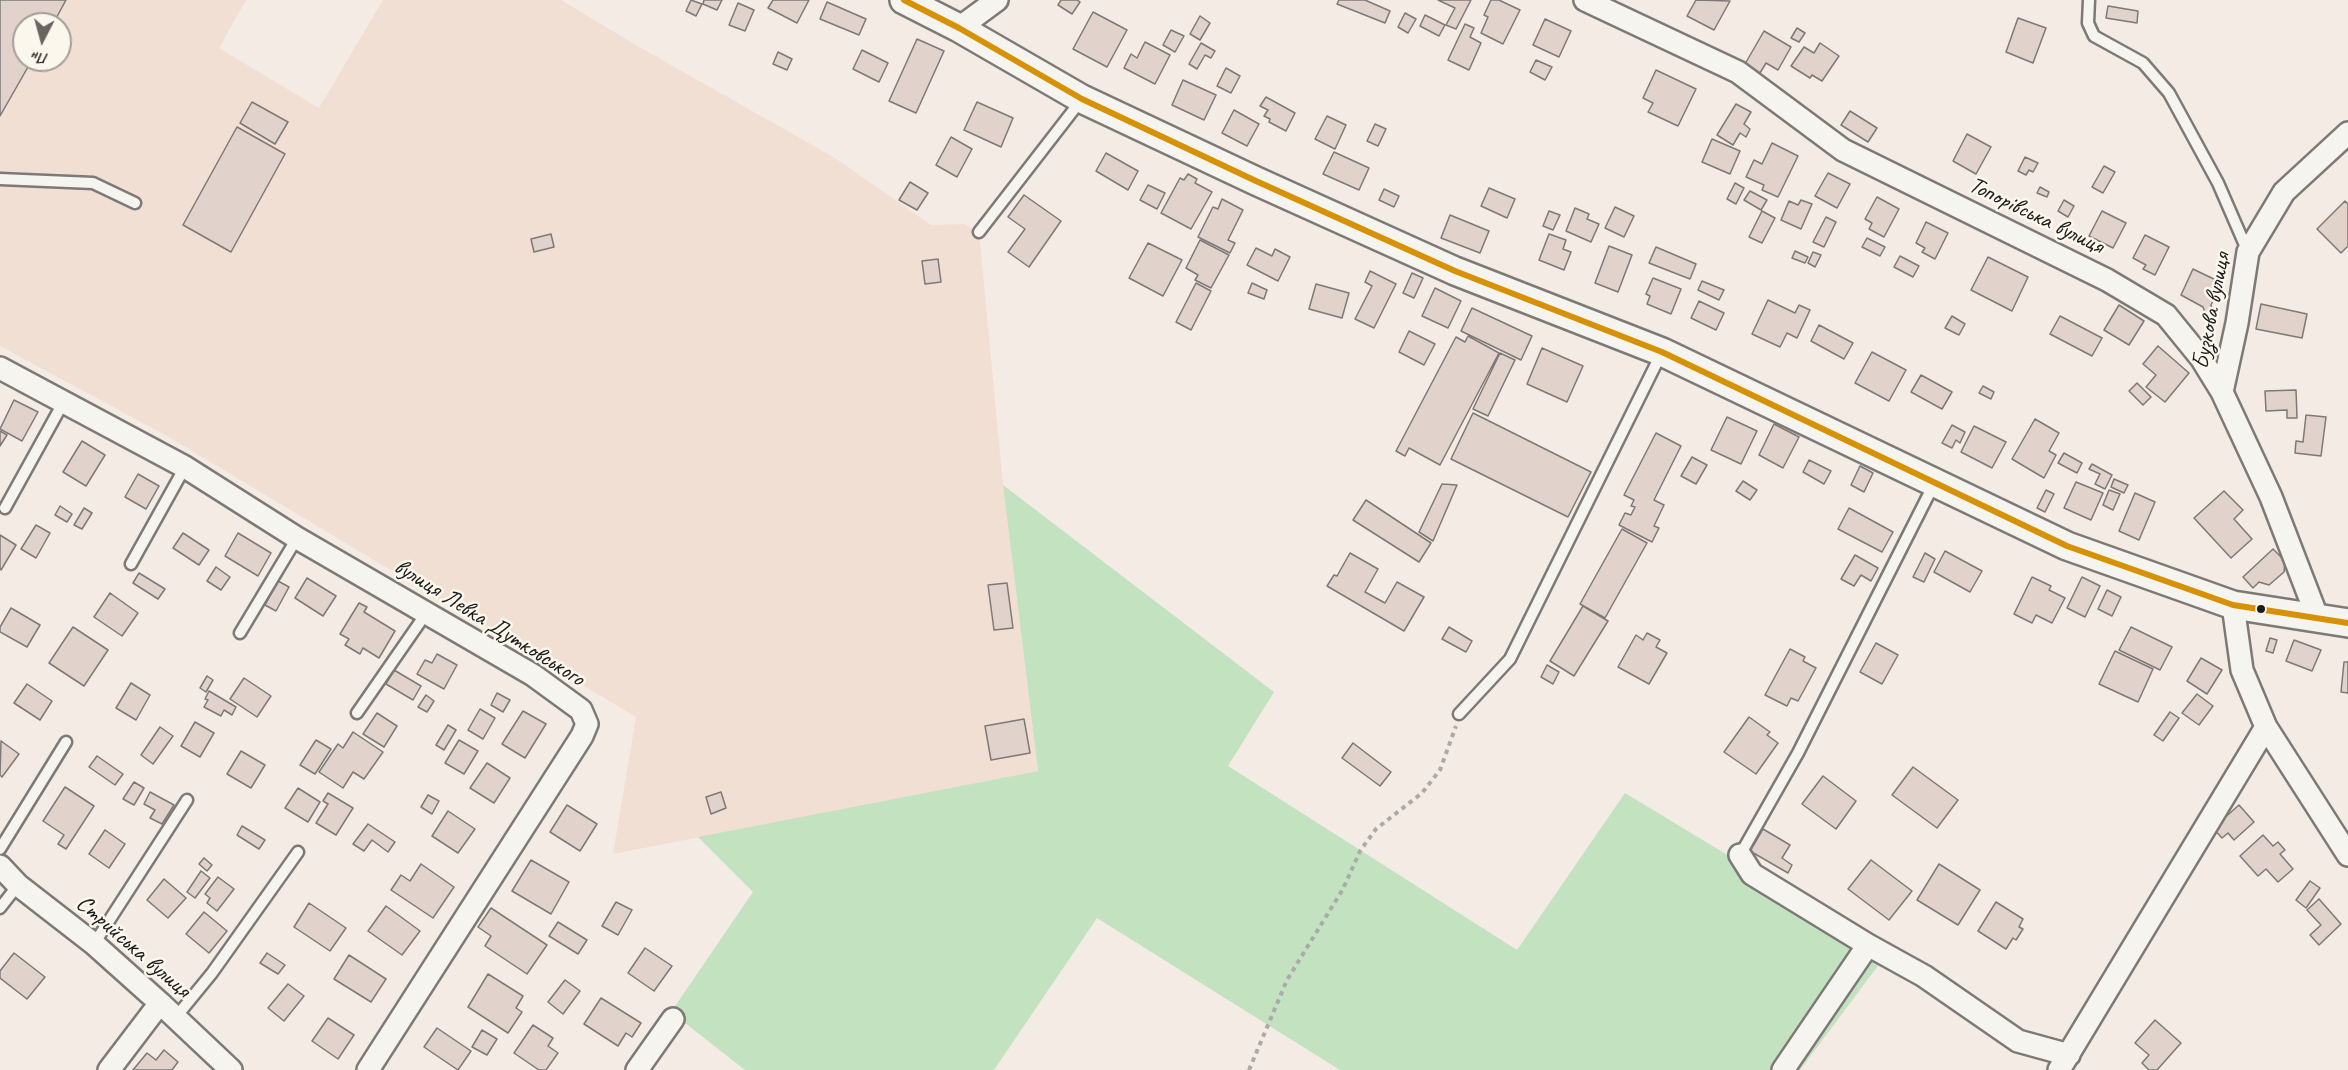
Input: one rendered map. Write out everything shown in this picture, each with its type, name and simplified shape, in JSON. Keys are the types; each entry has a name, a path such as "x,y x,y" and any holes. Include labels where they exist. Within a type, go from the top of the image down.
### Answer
{"street":[{"path":"904,0 959,28 1082,99 1256,181 1455,271 1662,351 1934,484 2067,546 2233,605 2348,623"},
{"path":"959,28 997,0"},
{"name":"Топорівська вулиця","path":"1585,0 1738,72 1843,150 2107,280 2166,315 2201,358 2222,393 2271,497 2318,619"},
{"name":"Бузкова вулиця","path":"2222,393 2237,323 2248,252 2284,192 2348,133"},
{"name":"вулиця Левка Дутковського","path":"0,368 185,467 297,538 533,675 581,710 588,724 582,736 368,1070"},
{"path":"2233,605 2242,670 2266,727 2340,826 2348,855"},
{"path":"1740,855 1752,874 1868,945 1924,976 2018,1041 2069,1065 2266,727"},
{"name":"Стрийська вулиця","path":"0,866 18,885 94,944 231,1070"},
{"path":"1783,1070 1868,945"},
{"path":"109,1070 168,1010"},
{"path":"637,1070 673,1019"}],"lane":[{"path":"2089,0 2088,23 2094,36 2143,63 2169,93 2218,183 2248,252"},
{"path":"979,232 1082,99"},
{"path":"0,178 93,183 135,203"},
{"path":"1459,714 1510,659 1662,351"},
{"path":"5,508 63,403"},
{"path":"131,564 185,467"},
{"path":"1740,855 1798,753 1934,484"},
{"path":"240,633 297,538"},
{"path":"357,713 427,612"},
{"path":"0,849 66,742"},
{"path":"94,944 187,800"},
{"path":"168,1010 212,973 298,852"},
{"path":"0,908 18,885"}],"path":[{"path":"1249,1070 1287,980 1343,889 1360,851 1376,829 1422,793 1440,770 1459,714"}],"shaded area":[{"path":"0,0 246,0 219,48 319,108 383,0 561,0 835,158 931,225 964,224 979,232 1003,485 1038,771 613,854 636,717 167,436 0,346"}],"green space":[{"path":"1003,485 1274,692 1228,766 1517,950 1625,793 1749,868 1880,963 1800,1070 1340,1070 1097,918 994,1070 745,1070 671,1012 753,892 698,837 1038,771"}],"building":[{"path":"0,0 66,0 60,12 12,12 12,72 25,72 0,116"},
{"path":"691,0 702,4 696,16 686,11"},
{"path":"704,0 722,0 717,10 703,4"},
{"path":"773,0 809,0 797,23 768,8"},
{"path":"1061,0 1080,2 1072,14 1058,5"},
{"path":"1339,0 1365,0 1390,11 1385,23 1337,4"},
{"path":"1438,0 1471,0 1456,29 1446,25 1455,8"},
{"path":"1491,0 1499,0 1520,10 1503,44 1481,33 1488,17 1484,15"},
{"path":"1696,0 1730,1 1714,30 1687,16"},
{"path":"827,2 866,19 859,35 820,19"},
{"path":"738,3 754,10 745,31 729,25"},
{"path":"2108,6 2138,11 2137,23 2106,18"},
{"path":"1093,12 1127,30 1107,67 1073,49"},
{"path":"1405,13 1416,19 1408,33 1398,27"},
{"path":"1425,15 1445,25 1439,36 1420,26"},
{"path":"1200,16 1210,23 1200,40 1190,34"},
{"path":"2018,18 2046,28 2033,63 2006,52"},
{"path":"1545,19 1571,31 1559,57 1533,45"},
{"path":"1465,24 1474,28 1470,37 1481,43 1469,70 1448,60"},
{"path":"1797,28 1805,33 1799,42 1791,38"},
{"path":"1171,30 1184,36 1175,52 1163,45"},
{"path":"1764,31 1791,47 1778,70 1766,63 1760,73 1745,64"},
{"path":"917,39 944,51 916,113 889,101"},
{"path":"1145,42 1170,55 1155,84 1124,68 1131,54 1137,58"},
{"path":"1201,43 1215,51 1211,58 1205,55 1197,69 1189,64"},
{"path":"1820,43 1839,56 1822,81 1812,75 1810,78 1791,66 1804,47 1814,53"},
{"path":"862,50 888,63 879,82 853,69"},
{"path":"778,52 792,59 787,70 773,64"},
{"path":"1536,60 1552,67 1545,80 1530,72"},
{"path":"1226,68 1240,76 1231,93 1217,86"},
{"path":"1656,70 1696,89 1678,126 1648,112 1653,103 1643,98"},
{"path":"1183,80 1216,95 1204,120 1172,105"},
{"path":"1266,97 1295,113 1286,131 1269,122 1270,119 1264,116 1268,110 1260,106"},
{"path":"252,102 288,122 275,144 240,123"},
{"path":"977,102 1013,118 1001,147 964,130"},
{"path":"1736,104 1751,112 1744,124 1750,129 1746,137 1740,133 1733,145 1717,135"},
{"path":"1234,110 1259,124 1247,146 1222,133"},
{"path":"1850,111 1877,128 1868,142 1841,125"},
{"path":"1327,116 1346,125 1335,149 1315,139"},
{"path":"1375,124 1386,129 1378,146 1367,141"},
{"path":"237,127 285,154 231,252 183,225"},
{"path":"1967,134 1991,147 1976,174 1953,161"},
{"path":"951,137 972,149 957,177 936,165"},
{"path":"1712,139 1740,151 1730,174 1702,162"},
{"path":"1772,143 1798,156 1778,197 1762,190 1764,185 1746,177 1754,160 1762,164"},
{"path":"1334,152 1369,168 1359,190 1323,174"},
{"path":"1106,153 1138,171 1128,190 1096,171"},
{"path":"2025,157 2038,163 2033,172 2029,170 2026,175 2018,171"},
{"path":"2104,166 2115,172 2103,193 2092,187"},
{"path":"1828,173 1850,184 1837,208 1815,196"},
{"path":"1188,174 1197,179 1195,183 1212,192 1191,229 1161,213 1180,178 1184,180"},
{"path":"910,182 928,193 917,210 899,200"},
{"path":"1735,183 1744,188 1736,204 1727,199"},
{"path":"1148,185 1165,193 1157,209 1140,200"},
{"path":"2040,187 2049,192 2047,197 2037,193"},
{"path":"1489,188 1515,199 1507,218 1481,206"},
{"path":"1384,189 1399,196 1394,207 1379,200"},
{"path":"1750,191 1767,200 1761,210 1744,200"},
{"path":"1024,195 1061,221 1029,267 1008,252 1025,229 1008,217"},
{"path":"1877,197 1899,209 1884,237 1869,229 1872,223 1865,219"},
{"path":"1222,199 1243,210 1228,240 1235,243 1230,253 1198,237 1213,207 1218,209"},
{"path":"1801,200 1812,204 1801,229 1781,220 1789,201 1798,205"},
{"path":"2064,200 2074,206 2068,217 2058,211"},
{"path":"2345,201 2348,204 2348,246 2341,253 2317,229"},
{"path":"1615,207 1634,216 1624,237 1605,228"},
{"path":"1575,208 1589,214 1587,219 1599,224 1591,242 1566,231"},
{"path":"1549,211 1560,215 1553,230 1543,226"},
{"path":"1762,211 1775,218 1762,243 1749,237"},
{"path":"2102,211 2126,223 2113,248 2089,236"},
{"path":"1450,215 1489,231 1480,253 1441,238"},
{"path":"1826,217 1836,222 1824,247 1813,242"},
{"path":"1926,222 1948,233 1935,259 1922,252 1925,248 1916,243"},
{"path":"551,234 554,247 534,252 531,239"},
{"path":"1549,234 1566,240 1563,249 1571,252 1564,270 1539,260"},
{"path":"2145,235 2169,247 2155,275 2143,269 2146,265 2133,258"},
{"path":"1867,238 1885,247 1880,256 1862,247"},
{"path":"1200,240 1229,255 1211,288 1195,280 1198,275 1186,268"},
{"path":"1148,243 1182,260 1163,296 1129,278"},
{"path":"1609,246 1632,255 1618,292 1595,283"},
{"path":"1656,247 1696,264 1690,279 1649,263"},
{"path":"1256,248 1272,256 1275,249 1290,257 1278,281 1247,265"},
{"path":"1795,251 1808,257 1805,263 1792,258"},
{"path":"1813,252 1821,255 1815,267 1808,263"},
{"path":"1900,256 1919,266 1913,277 1894,267"},
{"path":"1988,257 2028,277 2012,311 1971,290"},
{"path":"938,259 941,282 925,284 922,261"},
{"path":"2193,269 2222,283 2211,305 2213,311 2205,313 2203,307 2181,295"},
{"path":"1370,271 1396,284 1374,328 1355,319 1372,286 1365,282"},
{"path":"1412,273 1423,278 1414,298 1403,293"},
{"path":"1653,278 1681,289 1671,314 1647,304 1650,296 1646,294"},
{"path":"1702,281 1724,290 1719,300 1698,290"},
{"path":"1196,283 1211,291 1191,330 1176,322"},
{"path":"1252,283 1267,290 1264,299 1248,293"},
{"path":"1316,284 1349,293 1342,318 1309,309"},
{"path":"1435,288 1461,301 1448,328 1422,316"},
{"path":"1768,300 1795,313 1799,305 1810,310 1797,338 1787,333 1780,347 1752,334"},
{"path":"1699,301 1724,313 1716,330 1691,318"},
{"path":"2261,304 2307,314 2302,338 2256,329"},
{"path":"2119,305 2144,321 2129,345 2104,330"},
{"path":"1472,308 1532,336 1521,360 1461,331"},
{"path":"1952,316 1965,324 1959,335 1945,328"},
{"path":"2060,316 2102,338 2092,356 2050,334"},
{"path":"1819,325 1853,343 1844,359 1811,341"},
{"path":"1409,331 1435,344 1424,365 1399,352"},
{"path":"1468,336 1499,353 1440,465 1409,448 1405,456 1396,451 1456,337 1465,342"},
{"path":"2158,346 2189,373 2165,402 2146,387 2156,375 2143,364"},
{"path":"1542,348 1583,366 1567,402 1527,384"},
{"path":"1872,352 1906,370 1889,401 1855,383"},
{"path":"1500,353 1515,360 1488,416 1473,409"},
{"path":"1921,375 1952,392 1942,409 1911,392"},
{"path":"2137,383 2151,397 2143,405 2129,391"},
{"path":"1983,386 1994,392 1991,399 1979,393"},
{"path":"2296,390 2297,418 2287,418 2287,410 2266,411 2265,391"},
{"path":"14,400 38,412 22,441 0,429"},
{"path":"1473,413 1591,472 1568,517 1451,459"},
{"path":"2306,415 2326,417 2321,456 2295,453 2296,441 2303,442"},
{"path":"1727,417 1757,431 1741,464 1711,450"},
{"path":"2035,419 2059,433 2049,451 2056,455 2044,478 2012,459"},
{"path":"1774,424 1799,437 1783,468 1759,455"},
{"path":"1952,425 1965,432 1960,443 1956,440 1952,448 1942,443"},
{"path":"1974,426 2006,442 1992,468 1961,452"},
{"path":"0,431 7,435 0,446"},
{"path":"1656,433 1681,446 1654,500 1664,505 1654,526 1659,528 1652,542 1619,525 1625,513 1631,515 1635,507 1631,506 1634,500 1624,495"},
{"path":"82,441 105,455 86,486 63,472"},
{"path":"2064,453 2082,463 2077,473 2058,463"},
{"path":"1692,457 1707,465 1696,484 1681,476"},
{"path":"1809,460 1831,471 1824,484 1803,472"},
{"path":"2092,464 2112,475 2105,489 2095,484 2100,474 2089,469"},
{"path":"1860,466 1873,473 1864,492 1851,485"},
{"path":"138,474 159,486 146,509 125,497"},
{"path":"2114,479 2128,485 2124,493 2111,487"},
{"path":"1743,481 1757,490 1750,500 1736,491"},
{"path":"2076,482 2103,493 2091,520 2064,508"},
{"path":"1442,484 1457,485 1433,541 1419,532"},
{"path":"2046,490 2054,494 2045,512 2037,508"},
{"path":"2109,490 2120,494 2113,510 2103,505"},
{"path":"2224,491 2243,510 2234,519 2252,539 2231,558 2194,518"},
{"path":"2135,493 2155,502 2139,540 2119,531"},
{"path":"1366,500 1431,543 1419,562 1353,520"},
{"path":"60,506 72,514 67,522 55,515"},
{"path":"84,508 92,513 82,529 74,525"},
{"path":"1849,508 1893,532 1882,552 1838,529"},
{"path":"36,525 50,533 36,558 21,549"},
{"path":"1622,529 1647,543 1605,618 1580,604"},
{"path":"183,533 209,550 199,565 173,548"},
{"path":"238,533 271,553 258,576 225,556"},
{"path":"0,535 16,545 1,570 0,569"},
{"path":"2273,549 2285,561 2284,572 2269,585 2259,582 2253,588 2243,577"},
{"path":"1945,551 1982,571 1970,592 1934,572"},
{"path":"1350,553 1378,569 1365,592 1385,603 1397,582 1424,597 1404,631 1327,586 1334,575 1337,576"},
{"path":"1925,553 1935,559 1924,582 1913,577"},
{"path":"1855,555 1878,568 1871,581 1861,575 1854,586 1841,579"},
{"path":"216,567 230,577 221,590 207,581"},
{"path":"139,573 165,589 158,599 133,583"},
{"path":"2032,577 2051,586 2049,590 2065,598 2052,623 2036,615 2032,623 2014,614"},
{"path":"2082,577 2100,586 2085,617 2067,608"},
{"path":"307,578 336,596 323,616 295,598"},
{"path":"278,581 289,587 276,611 265,605"},
{"path":"1007,583 1013,628 994,630 988,585"},
{"path":"2107,590 2121,597 2112,616 2098,609"},
{"path":"110,593 138,613 122,636 94,617"},
{"path":"359,603 367,607 364,612 395,631 379,658 363,648 360,654 345,645 349,639 340,634"},
{"path":"1583,606 1608,621 1574,676 1550,661"},
{"path":"11,608 40,625 27,647 0,632 0,627"},
{"path":"73,627 108,650 84,686 49,663"},
{"path":"1449,627 1472,641 1466,652 1442,639"},
{"path":"2131,627 2172,647 2160,670 2119,650"},
{"path":"1647,633 1660,640 1656,647 1667,653 1649,684 1618,667 1636,635 1643,640"},
{"path":"2270,638 2277,640 2273,653 2266,651"},
{"path":"2294,640 2321,650 2312,671 2286,661"},
{"path":"1876,643 1898,655 1882,684 1860,672"},
{"path":"1790,649 1805,657 1803,661 1816,668 1798,701 1791,698 1787,706 1765,695"},
{"path":"2115,651 2153,669 2138,702 2099,684"},
{"path":"437,654 457,665 444,689 417,674 425,660 432,663"},
{"path":"2201,658 2222,670 2207,694 2187,681"},
{"path":"2344,662 2348,662 2348,693 2341,692"},
{"path":"1547,665 1559,672 1553,684 1541,677"},
{"path":"394,670 421,686 413,700 386,684"},
{"path":"207,676 213,680 206,692 200,688"},
{"path":"244,678 271,696 257,717 230,699"},
{"path":"131,683 150,695 136,720 116,708"},
{"path":"27,684 52,701 40,720 14,703"},
{"path":"209,691 236,707 232,715 224,710 221,716 204,707"},
{"path":"497,693 510,700 503,712 491,705"},
{"path":"2197,694 2213,706 2199,725 2182,713"},
{"path":"426,695 434,701 427,712 418,707"},
{"path":"480,709 495,718 483,739 468,730"},
{"path":"523,711 546,724 525,758 502,744"},
{"path":"2170,712 2179,718 2163,741 2154,735"},
{"path":"377,713 397,726 384,747 363,734"},
{"path":"1749,717 1770,732 1767,735 1778,743 1756,774 1724,752"},
{"path":"1024,719 1030,753 991,760 985,726"},
{"path":"195,722 214,733 200,757 181,746"},
{"path":"448,725 456,730 444,750 436,745"},
{"path":"160,727 173,736 153,764 141,755"},
{"path":"353,732 383,752 364,779 353,772 343,788 319,772 338,744 343,748"},
{"path":"316,740 331,749 315,774 300,765"},
{"path":"459,740 478,751 464,774 445,763"},
{"path":"1,741 19,754 2,777 0,775"},
{"path":"1353,743 1391,772 1380,786 1342,758"},
{"path":"241,751 265,765 251,788 227,774"},
{"path":"97,756 123,774 115,785 89,767"},
{"path":"487,763 510,778 494,803 470,788"},
{"path":"1913,767 1958,800 1937,828 1892,795"},
{"path":"1823,776 1856,801 1836,829 1802,804"},
{"path":"134,782 144,788 134,805 123,799"},
{"path":"65,787 94,806 66,849 58,844 64,835 43,821"},
{"path":"298,788 320,802 308,822 285,808"},
{"path":"150,792 174,805 162,824 150,818 155,810 144,804"},
{"path":"721,792 726,808 711,814 706,797"},
{"path":"328,793 353,808 336,835 316,823 328,804 323,801"},
{"path":"428,795 439,801 432,814 421,807"},
{"path":"567,805 597,824 580,851 550,832"},
{"path":"2239,805 2254,822 2234,840 2228,833 2222,838 2213,828"},
{"path":"448,811 475,829 458,853 432,836"},
{"path":"368,824 395,842 388,852 372,840 364,851 353,844"},
{"path":"242,826 265,840 259,849 237,835"},
{"path":"1763,829 1790,845 1782,858 1792,865 1788,873 1750,851"},
{"path":"105,830 125,844 109,868 89,854"},
{"path":"2263,835 2273,846 2278,842 2285,850 2280,854 2293,869 2278,882 2266,869 2258,876 2240,856"},
{"path":"204,858 212,865 207,871 199,864"},
{"path":"531,860 569,882 551,914 512,891"},
{"path":"1871,860 1912,891 1889,920 1848,889"},
{"path":"421,864 454,887 433,918 391,890 401,875 410,881"},
{"path":"1939,864 1980,890 1958,925 1917,900"},
{"path":"201,871 210,878 195,898 187,892"},
{"path":"218,877 234,889 217,911 207,903 210,898 205,894"},
{"path":"164,879 186,898 168,918 147,900"},
{"path":"2310,881 2320,888 2306,908 2296,900"},
{"path":"2319,899 2341,924 2319,945 2310,935 2321,925 2307,910"},
{"path":"616,902 632,910 618,935 602,926"},
{"path":"1996,902 2023,919 2019,927 2023,929 2006,949 1978,931"},
{"path":"309,903 346,928 330,951 294,927"},
{"path":"386,906 420,931 402,955 368,931"},
{"path":"491,908 547,945 527,974 485,946 491,936 478,927"},
{"path":"204,912 227,931 209,953 186,934"},
{"path":"558,922 587,940 578,954 549,936"},
{"path":"645,948 672,966 654,991 628,973"},
{"path":"14,953 45,977 27,999 0,978 0,971"},
{"path":"267,953 285,965 278,974 260,963"},
{"path":"349,955 386,979 371,1002 334,979"},
{"path":"488,974 523,996 516,1008 522,1012 508,1033 468,1007"},
{"path":"565,980 580,991 563,1014 548,1002"},
{"path":"288,984 304,996 284,1021 268,1008"},
{"path":"601,998 641,1023 632,1037 626,1033 618,1046 584,1024"},
{"path":"328,1018 354,1035 338,1059 312,1041"},
{"path":"2155,1020 2181,1043 2157,1070 2149,1070 2142,1063 2149,1055 2135,1043"},
{"path":"533,1025 553,1038 548,1046 558,1053 546,1070 539,1070 514,1053"},
{"path":"437,1028 471,1051 458,1070 424,1047"},
{"path":"482,1030 497,1039 487,1055 472,1047"},
{"path":"164,1050 178,1062 172,1070 133,1070 147,1053 156,1060"}],"transit line":[{"path":"904,0 959,28 1082,99 1256,181 1455,271 1662,352 2067,546 2233,605 2348,623"}]}
